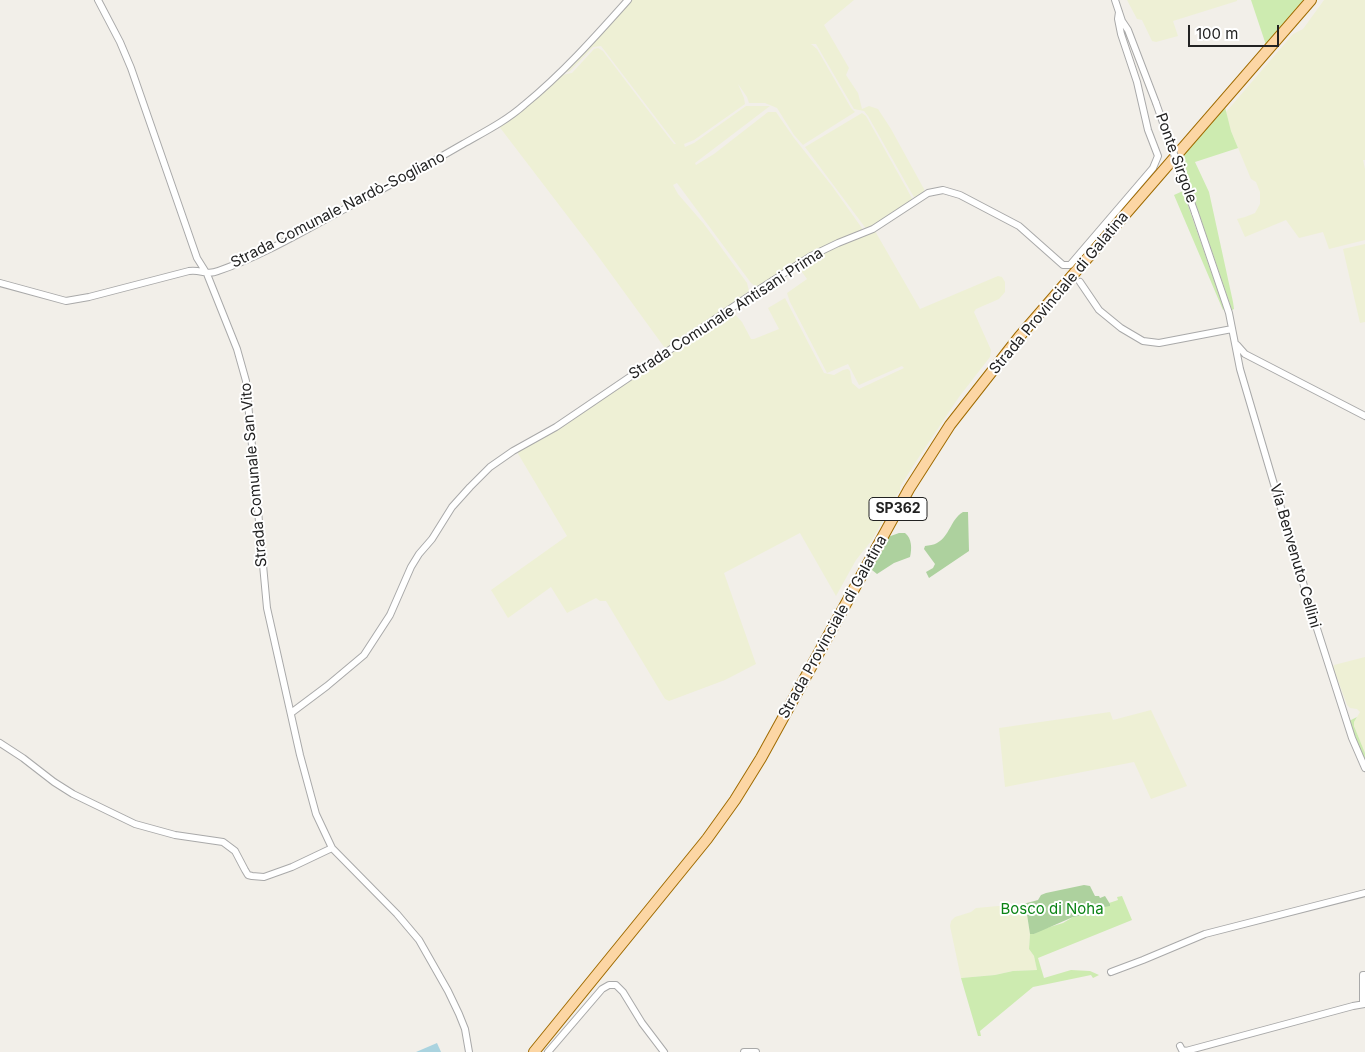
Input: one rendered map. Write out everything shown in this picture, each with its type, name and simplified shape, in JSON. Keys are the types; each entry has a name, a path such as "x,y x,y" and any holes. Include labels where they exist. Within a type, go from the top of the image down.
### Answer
{"main road":[{"name":"Strada Provinciale di Galatina","path":"534,1052 707,838 735,800 761,758 909,489 950,425 1019,337 1311,0"}],"street":[{"name":"Strada Comunale San Vito","path":"98,0 131,68 197,258 207,274 237,349 246,381 267,608 290,713 316,814 332,848 397,914 419,940 459,1014 465,1029 469,1052"},
{"name":"Strada Comunale Nardò-Sogliano","path":"0,283 66,301 89,297 189,271 198,270 207,274 217,272 267,250 413,173 501,122 523,107 547,86 628,0"},
{"path":"1115,0 1119,12"},
{"name":"Ponte Sirgole","path":"1119,12 1128,30 1156,103 1229,313 1232,329"},
{"name":"Strada Comunale Antisani Prima","path":"290,713 327,686 364,655 390,615 411,568 420,554 452,507 490,467 513,451 556,427 754,292 811,256 873,229 928,193 943,190 960,196 1019,226 1063,265 1070,265 1158,160 1122,34 1119,12"},
{"path":"1080,282 1099,310 1121,328 1143,341 1159,343 1232,329"},
{"name":"Via Benvenuto Cellini","path":"1232,329 1240,369 1312,613 1352,738 1365,768"},
{"path":"1235,342 1238,348 1245,354 1365,416"},
{"path":"0,743 73,794 135,824 175,835 223,842 235,851 245,870 252,876 264,876 292,867 332,848"},
{"path":"1111,972 1204,934 1365,893"},
{"path":"1180,1046 1182,1050 1186,1051 1364,1004 1363,975 1365,975"},
{"path":"548,1052 602,989 609,985 616,985 623,992 642,1023 664,1052"},
{"path":"744,1052 756,1052"}],"green space":[{"path":"630,0 854,0 824,25 849,68 846,75 858,93 862,109 869,106 878,109 924,189 924,192 915,199 868,116 864,111 854,109 816,44 811,44 817,49 855,112 803,145 794,135 777,108 765,103 749,103 738,84 745,104 694,140 684,144 685,147 694,143 746,106 770,106 695,163 696,165 714,154 768,112 776,112 864,231 756,287 751,283 677,183 673,185 747,283 749,291 667,351 595,252 498,125 562,75 572,73 594,49 598,48 603,51 674,144 676,144 601,46 593,47 570,71 561,74"},
{"path":"1127,0 1237,1 1173,21 1178,36 1156,42 1152,41 1142,20 1137,19"},
{"path":"1251,0 1305,0 1266,45"},
{"path":"1324,0 1365,0 1365,160 1363,160 1365,169 1365,240 1329,249 1323,232 1299,238 1286,220 1245,237 1237,219 1255,213 1260,204 1260,192 1256,182 1251,179 1231,131 1226,112 1293,34 1303,29"},
{"path":"1225,107 1231,131 1238,148 1195,162 1209,192 1233,302 1234,309 1232,310 1180,158"},
{"path":"862,113 866,116 913,200 867,230 805,147"},
{"path":"1183,191 1224,309 1223,310 1174,195"},
{"path":"875,231 920,309 998,276 1002,277 1005,282 1005,292 999,299 976,309 974,312 991,350 990,357 959,397 917,460 900,487 900,491 872,540 856,560 836,596 800,533 724,573 756,664 725,680 669,701 665,699 606,601 600,601 596,598 567,613 551,587 508,618 491,590 567,536 517,452 732,311 742,322 751,339 754,339 779,329 768,308 785,298 824,373 834,375 848,369 852,383 859,389 904,368 902,366 859,385 848,364 827,373 787,293 807,279 802,272 803,264 829,249"},
{"path":"1365,244 1365,322 1360,323 1343,249"},
{"path":"963,512 968,512 969,551 929,578 926,572 933,568 935,564 924,549 925,546 941,540 955,519"},
{"path":"905,533 909,538 911,547 910,557 894,563 877,574 872,570 888,537"},
{"path":"1365,657 1365,753 1354,726 1354,722 1360,712 1347,705 1333,667 1334,665"},
{"path":"1151,710 1187,786 1151,799 1134,762 1005,787 999,728 1110,712 1113,720"},
{"path":"1357,717 1354,726 1365,753 1365,762 1349,721"},
{"name":"Bosco di Noha","path":"1084,885 1090,886 1095,896 1100,898 1105,896 1110,906 1098,908 1086,915 1073,917 1030,934 1026,908 1023,904 1038,900 1041,895 1046,893"},
{"path":"1122,896 1132,920 1038,958 1044,978 1071,970 1090,971 1099,975 1093,978 1091,975 1033,987 980,1031 981,1036 978,1036 961,978 995,975 1013,971 1037,970 1034,956 1029,949 1030,934 1063,923 1073,917 1086,915 1118,900 1117,897"},
{"path":"1021,904 1026,908 1030,934 1029,949 1034,956 1037,970 1013,971 995,975 961,978 950,926 951,921 955,917 971,912 976,908"}],"water":[{"path":"437,1043 441,1052 416,1052"}]}
